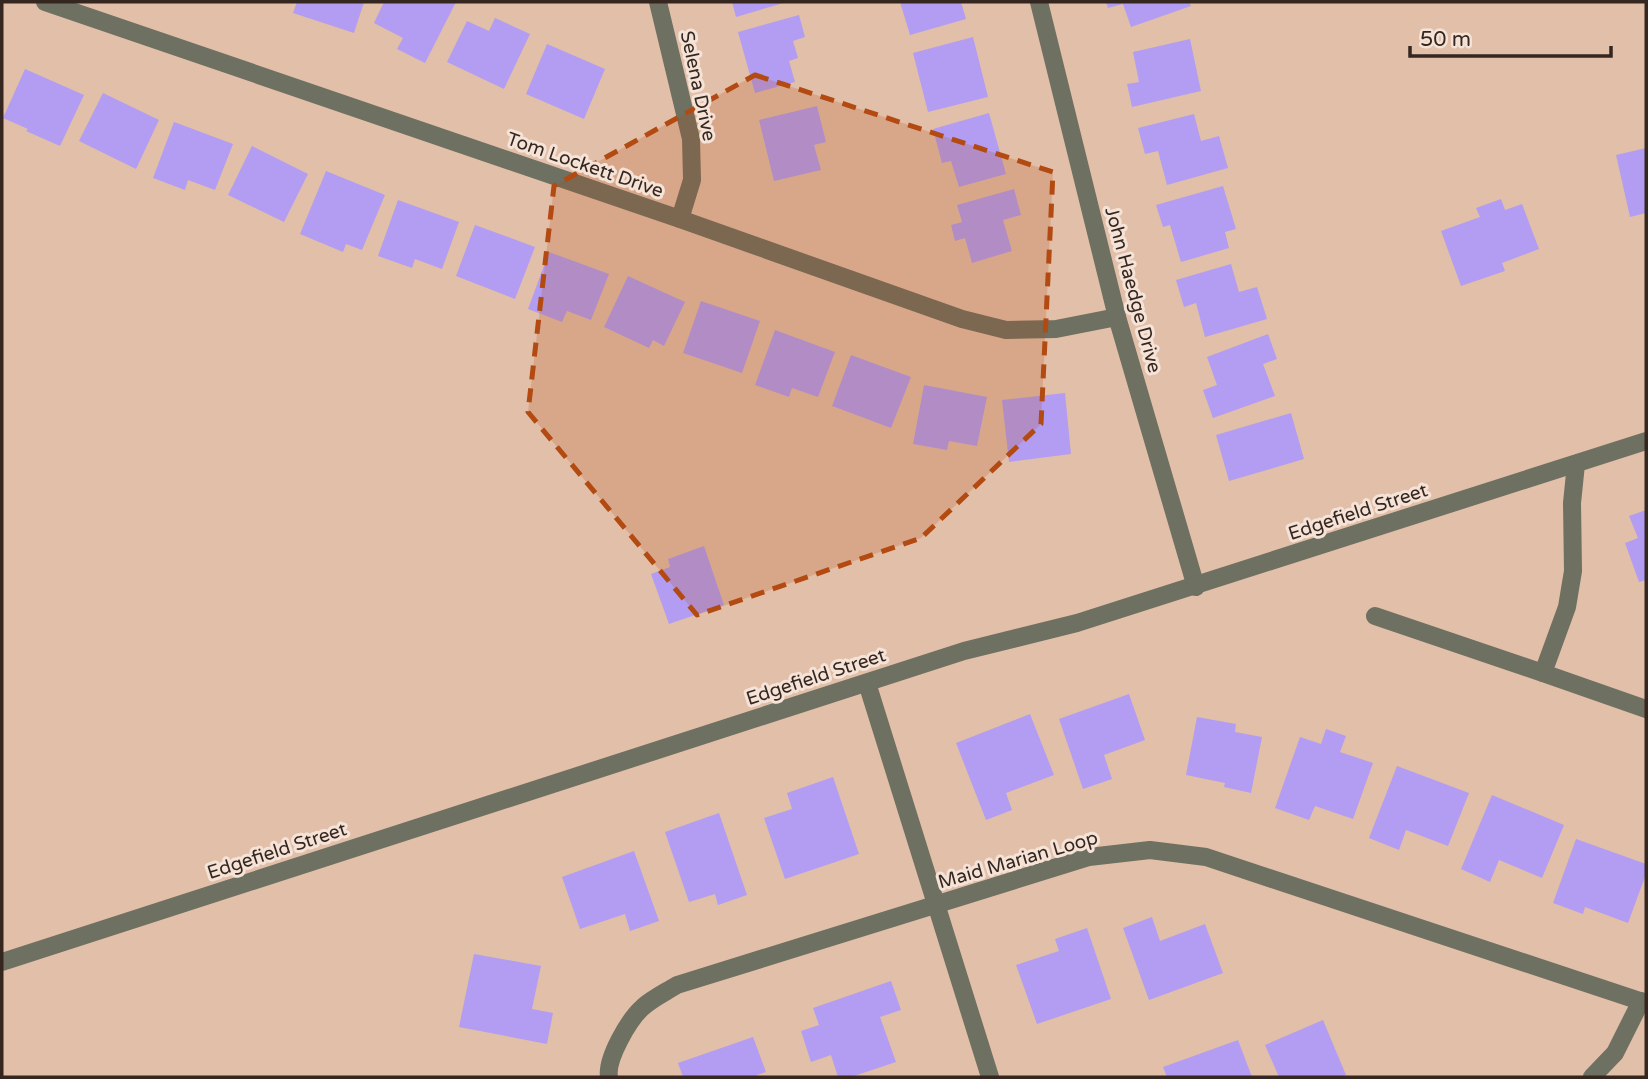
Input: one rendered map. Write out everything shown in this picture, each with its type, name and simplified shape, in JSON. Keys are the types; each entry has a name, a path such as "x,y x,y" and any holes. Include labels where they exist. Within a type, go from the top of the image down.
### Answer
{"street":[{"name":"Tom Lockett Drive","path":"45,2 680,219 962,319 1006,330 1056,329 1117,317"},
{"name":"Selena Drive","path":"658,2 691,139 692,180 680,219"},
{"name":"John Haedge Drive","path":"1040,2 1117,317 1196,587"},
{"name":"Edgefield Street","path":"2,962 964,651 1077,623 1196,587 1646,441"},
{"path":"1543,673 1567,607 1573,571 1572,503 1576,464"},
{"path":"1375,616 1646,709"},
{"path":"867,683 990,1077"},
{"name":"Maid Marian Loop","path":"609,1077 608,1069 620,1039 642,1008 677,985 1089,858 1150,850 1206,857 1644,1002"},
{"path":"1592,1077 1615,1053 1644,1002"}],"highlighted area":[{"path":"755,75 1053,172 1041,424 921,538 697,615 528,412 554,186"}],"building":[{"path":"297,2 364,2 354,33 293,13"},
{"path":"384,2 456,2 425,63 397,49 403,38 374,23"},
{"path":"732,2 787,2 736,17"},
{"path":"900,2 961,2 966,19 910,35"},
{"path":"1106,2 1189,2 1191,6 1131,27 1123,4 1108,8"},
{"path":"799,15 805,37 793,41 798,58 789,61 795,82 755,93 738,32"},
{"path":"495,18 530,34 504,89 447,62 467,21 489,31"},
{"path":"973,37 988,97 928,112 913,53"},
{"path":"1190,39 1201,91 1132,107 1127,84 1139,82 1133,52"},
{"path":"547,44 605,69 584,119 526,94"},
{"path":"25,69 84,95 60,146 3,118"},
{"path":"103,93 159,120 136,169 79,141"},
{"path":"817,106 826,142 814,145 821,170 774,181 759,120"},
{"path":"989,113 1006,174 959,187 951,161 942,163 933,129"},
{"path":"1194,114 1201,141 1219,136 1228,168 1167,185 1158,151 1145,154 1138,128"},
{"path":"174,122 233,144 215,190 188,180 185,190 153,178"},
{"path":"252,146 308,174 284,222 228,195"},
{"path":"1646,148 1646,213 1630,217 1616,155"},
{"path":"326,171 385,195 362,250 346,244 343,252 300,234"},
{"path":"1223,186 1236,229 1225,232 1229,248 1181,262 1170,225 1163,227 1156,205"},
{"path":"1014,189 1021,215 1003,220 1012,251 972,263 965,238 955,241 951,225 962,222 957,205"},
{"path":"1501,199 1505,210 1522,204 1539,249 1502,263 1505,271 1461,286 1441,231 1480,217 1476,208"},
{"path":"398,200 459,222 442,269 415,259 412,268 378,256"},
{"path":"475,225 535,247 515,299 456,276"},
{"path":"549,252 609,274 591,320 567,311 562,322 528,309"},
{"path":"1231,264 1239,292 1257,287 1267,319 1205,337 1196,303 1184,307 1176,280"},
{"path":"628,276 685,302 664,346 653,340 649,348 604,327"},
{"path":"701,301 760,321 742,373 683,353"},
{"path":"775,330 835,352 818,397 792,388 789,397 755,385"},
{"path":"1268,334 1277,359 1263,364 1275,396 1213,418 1203,390 1217,385 1207,357"},
{"path":"851,355 911,377 891,428 832,406"},
{"path":"924,385 987,397 977,446 949,441 947,450 913,444"},
{"path":"1065,393 1071,454 1009,462 1002,400"},
{"path":"1291,413 1304,459 1229,481 1216,435"},
{"path":"1646,510 1646,580 1639,582 1625,543 1638,538 1629,516"},
{"path":"704,546 724,605 669,624 651,574 670,567 668,559"},
{"path":"1129,694 1145,740 1104,755 1112,779 1083,789 1059,719"},
{"path":"1030,714 1054,775 1006,793 1012,810 986,820 956,743"},
{"path":"1197,717 1236,724 1235,732 1262,737 1251,793 1224,787 1225,783 1186,775"},
{"path":"1326,729 1346,736 1340,752 1373,763 1353,819 1315,806 1309,820 1275,808 1300,737 1321,744"},
{"path":"1397,766 1469,793 1448,846 1406,830 1399,850 1369,838"},
{"path":"833,777 859,854 785,879 764,818 792,809 787,793"},
{"path":"1492,795 1564,825 1542,878 1499,860 1490,882 1461,869"},
{"path":"719,813 747,895 718,905 715,894 689,902 665,832"},
{"path":"1576,839 1646,864 1646,874 1628,923 1585,907 1583,914 1553,903"},
{"path":"634,851 659,921 630,931 625,914 580,929 562,877"},
{"path":"1152,917 1160,941 1205,924 1223,973 1149,1000 1123,928"},
{"path":"1087,928 1111,999 1037,1024 1016,965 1059,951 1055,939"},
{"path":"474,954 541,966 532,1009 553,1013 547,1044 459,1027"},
{"path":"891,981 901,1010 880,1017 896,1062 851,1077 838,1077 831,1055 811,1062 801,1031 819,1025 813,1008"},
{"path":"1323,1020 1346,1075 1279,1077 1265,1045"},
{"path":"753,1037 766,1072 757,1075 758,1077 683,1077 678,1063"},
{"path":"1238,1040 1252,1077 1167,1077 1163,1067"}]}
